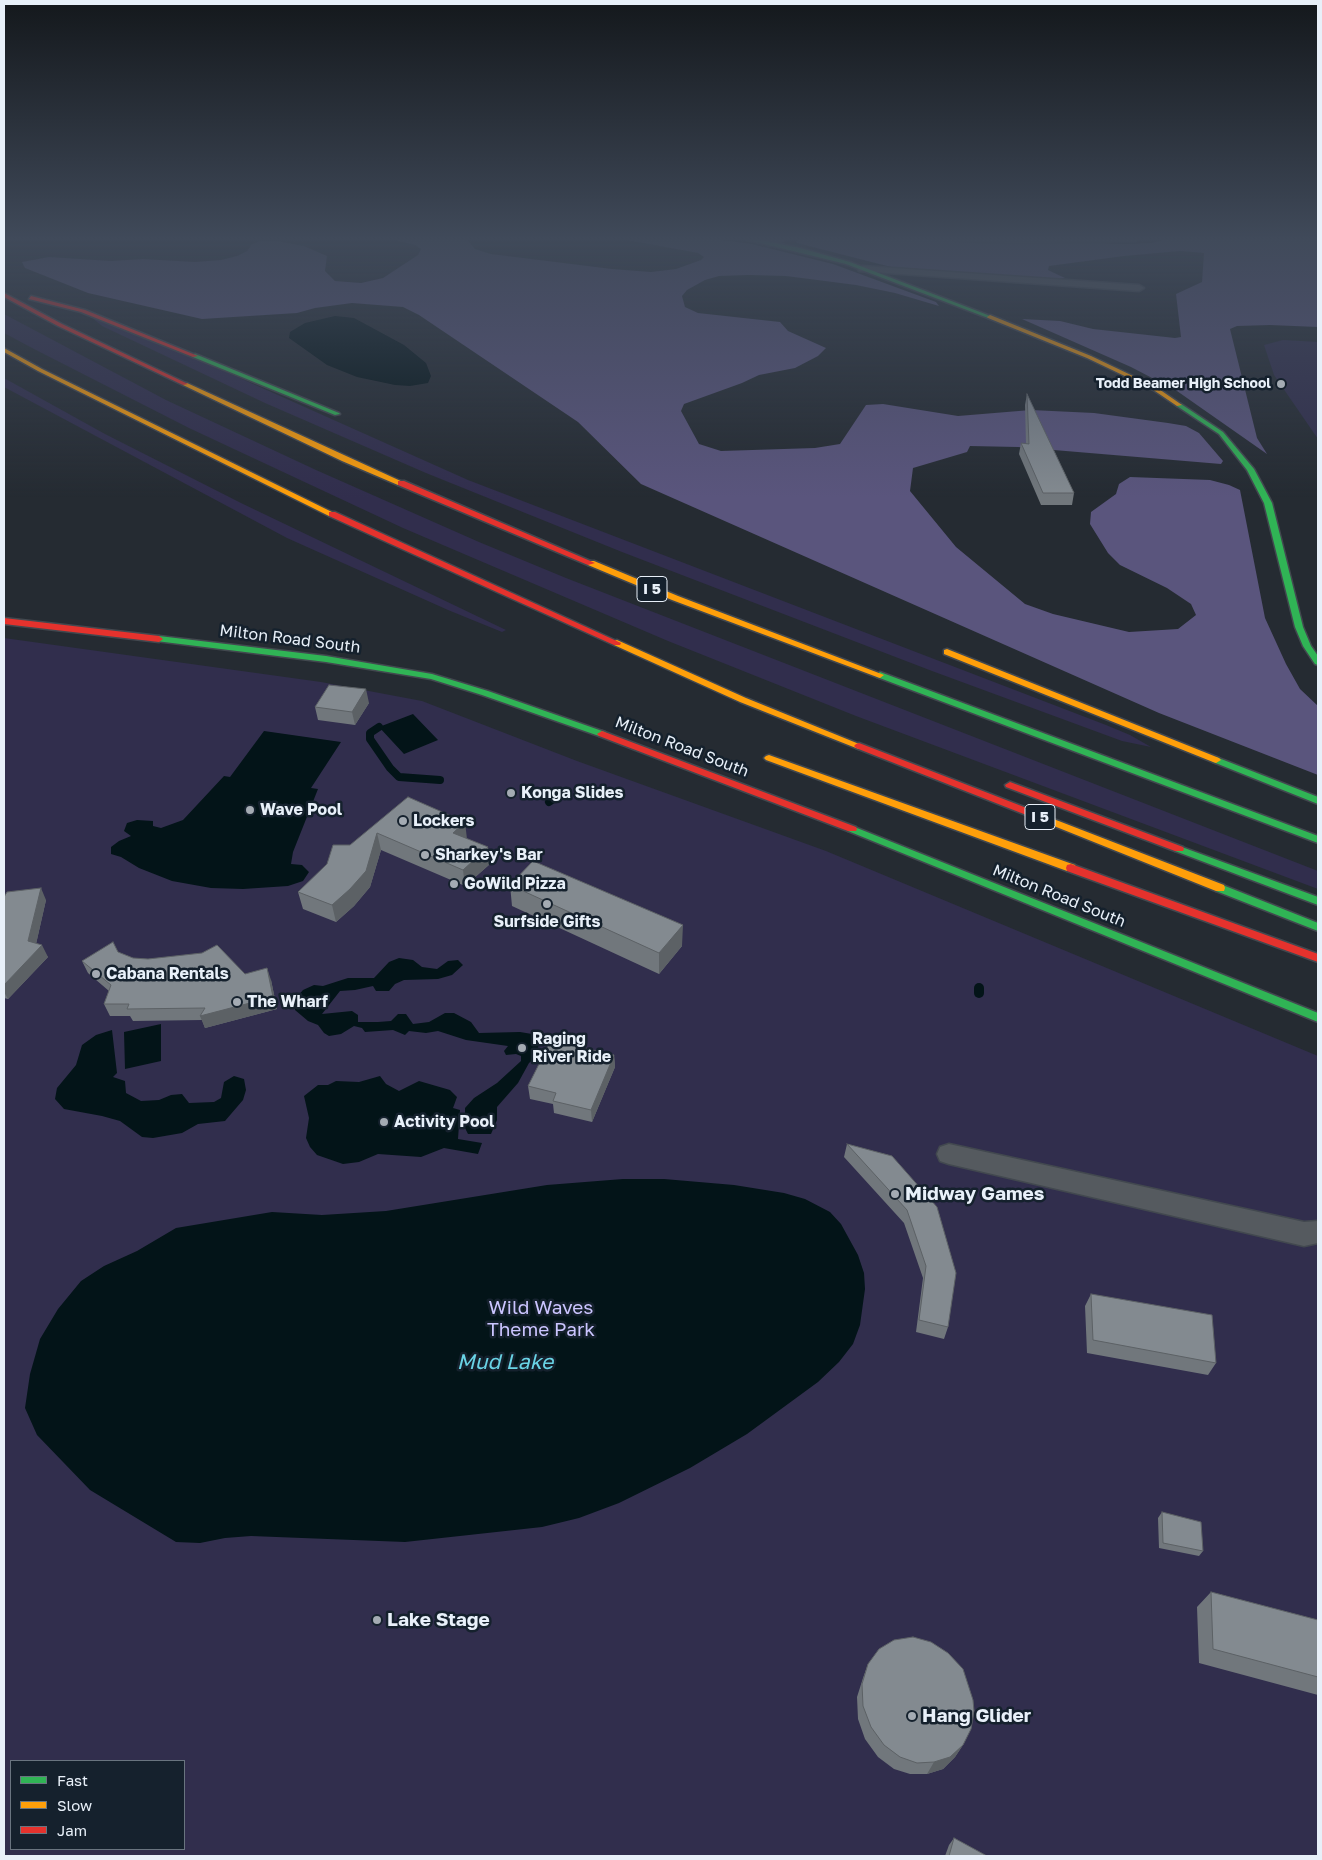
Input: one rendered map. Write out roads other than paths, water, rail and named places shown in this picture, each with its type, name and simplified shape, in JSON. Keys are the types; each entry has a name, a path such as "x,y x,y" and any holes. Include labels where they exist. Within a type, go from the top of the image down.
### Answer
{"main road":[{"name":"I 5","path":"60,325 345,459 675,598 1318,840"},
{"path":"119,325 337,414"},
{"path":"1006,325 1089,357 1154,388 1220,433 1235,448 1250,468 1268,503 1299,627 1307,646 1318,662"},
{"name":"I 5","path":"4,350 298,498 762,707 1318,927"},
{"name":"Milton Road South","path":"4,620 326,658 441,679 604,735 805,810 1318,1018"},
{"path":"947,652 1318,801"},
{"name":"I 5","path":"762,707 806,713"},
{"path":"769,758 1318,958"},
{"name":"I 5","path":"1000,781 1318,901"}],"street":[{"path":"949,1154 1304,1234 1318,1232"}],"water":[{"path":"302,325 367,325 404,345 426,363 431,376 428,383 410,386 395,385 357,377 327,365 289,338 290,332"},
{"path":"413,714 438,740 404,754 379,727"},
{"name":"Wave Pool","path":"264,731 341,742 311,788 318,789 293,852 291,864 302,865 309,872 303,881 288,886 243,889 211,888 172,881 111,854 111,847 131,836 124,831 127,823 137,820 153,821 153,826 161,828 183,820 224,776 230,777"},
{"name":"Raging River Ride","path":"399,958 413,960 422,967 437,969 448,961 458,960 463,965 452,975 438,979 404,980 395,984 389,991 376,991 373,986 340,991 322,1014 352,1011 358,1015 358,1022 378,1022 391,1021 398,1014 406,1014 413,1024 429,1022 445,1013 454,1013 471,1022 479,1033 520,1032 532,1034 540,1039 536,1057 529,1063 518,1083 497,1107 497,1120 491,1134 468,1134 465,1128 465,1108 474,1098 497,1083 521,1061 521,1056 516,1054 506,1055 504,1051 508,1046 466,1040 438,1031 426,1033 409,1031 405,1035 393,1030 365,1032 362,1028 354,1026 341,1034 329,1036 318,1025 308,1021 295,1010 295,999 303,990 314,985 323,986 348,978 374,978 389,962"},
{"path":"161,1024 161,1061 125,1069 124,1032"},
{"path":"112,1030 117,1073 113,1077 125,1081 126,1093 141,1101 159,1100 171,1095 182,1094 189,1103 214,1102 221,1098 224,1082 234,1076 244,1079 246,1090 243,1100 225,1121 198,1124 182,1133 153,1138 142,1137 120,1121 64,1109 55,1099 57,1088 76,1065 82,1045 96,1035"},
{"name":"Activity Pool","path":"380,1076 386,1084 399,1091 419,1081 450,1090 457,1097 453,1108 460,1110 458,1139 482,1143 478,1154 444,1148 421,1157 378,1154 359,1162 343,1164 317,1155 310,1147 306,1138 309,1118 304,1096 318,1085 328,1085 336,1081 359,1082"},
{"name":"Mud Lake","path":"623,1179 664,1179 734,1185 784,1193 805,1199 830,1212 841,1224 858,1255 864,1273 865,1289 860,1325 853,1344 839,1362 818,1382 747,1434 690,1468 619,1503 579,1518 542,1527 405,1542 251,1536 225,1538 200,1543 176,1542 90,1490 37,1435 25,1408 30,1374 40,1339 58,1309 81,1281 104,1266 137,1251 176,1228 272,1212 322,1215 386,1211 547,1185"}],"waterway":[{"path":"379,727 370,733 370,739 390,768 399,777 440,780"},
{"path":"979,988 979,993"}],"place":[{"name":"Todd Beamer High School","path":"1281,384"},
{"name":"Konga Slides","path":"511,793"},
{"name":"Wave Pool","path":"250,810"},
{"name":"Lockers","path":"403,821"},
{"name":"Sharkey's Bar","path":"425,855"},
{"name":"GoWild Pizza","path":"454,884"},
{"name":"Surfside Gifts","path":"547,904"},
{"name":"Cabana Rentals","path":"96,974"},
{"name":"The Wharf","path":"237,1002"},
{"name":"Raging River Ride","path":"522,1048"},
{"name":"Activity Pool","path":"384,1122"},
{"name":"Midway Games","path":"895,1194"},
{"name":"Lake Stage","path":"377,1620"},
{"name":"Hang Glider","path":"912,1716"}],"park label":[{"name":"Wild Waves Theme Park","path":"541,1319"}]}
